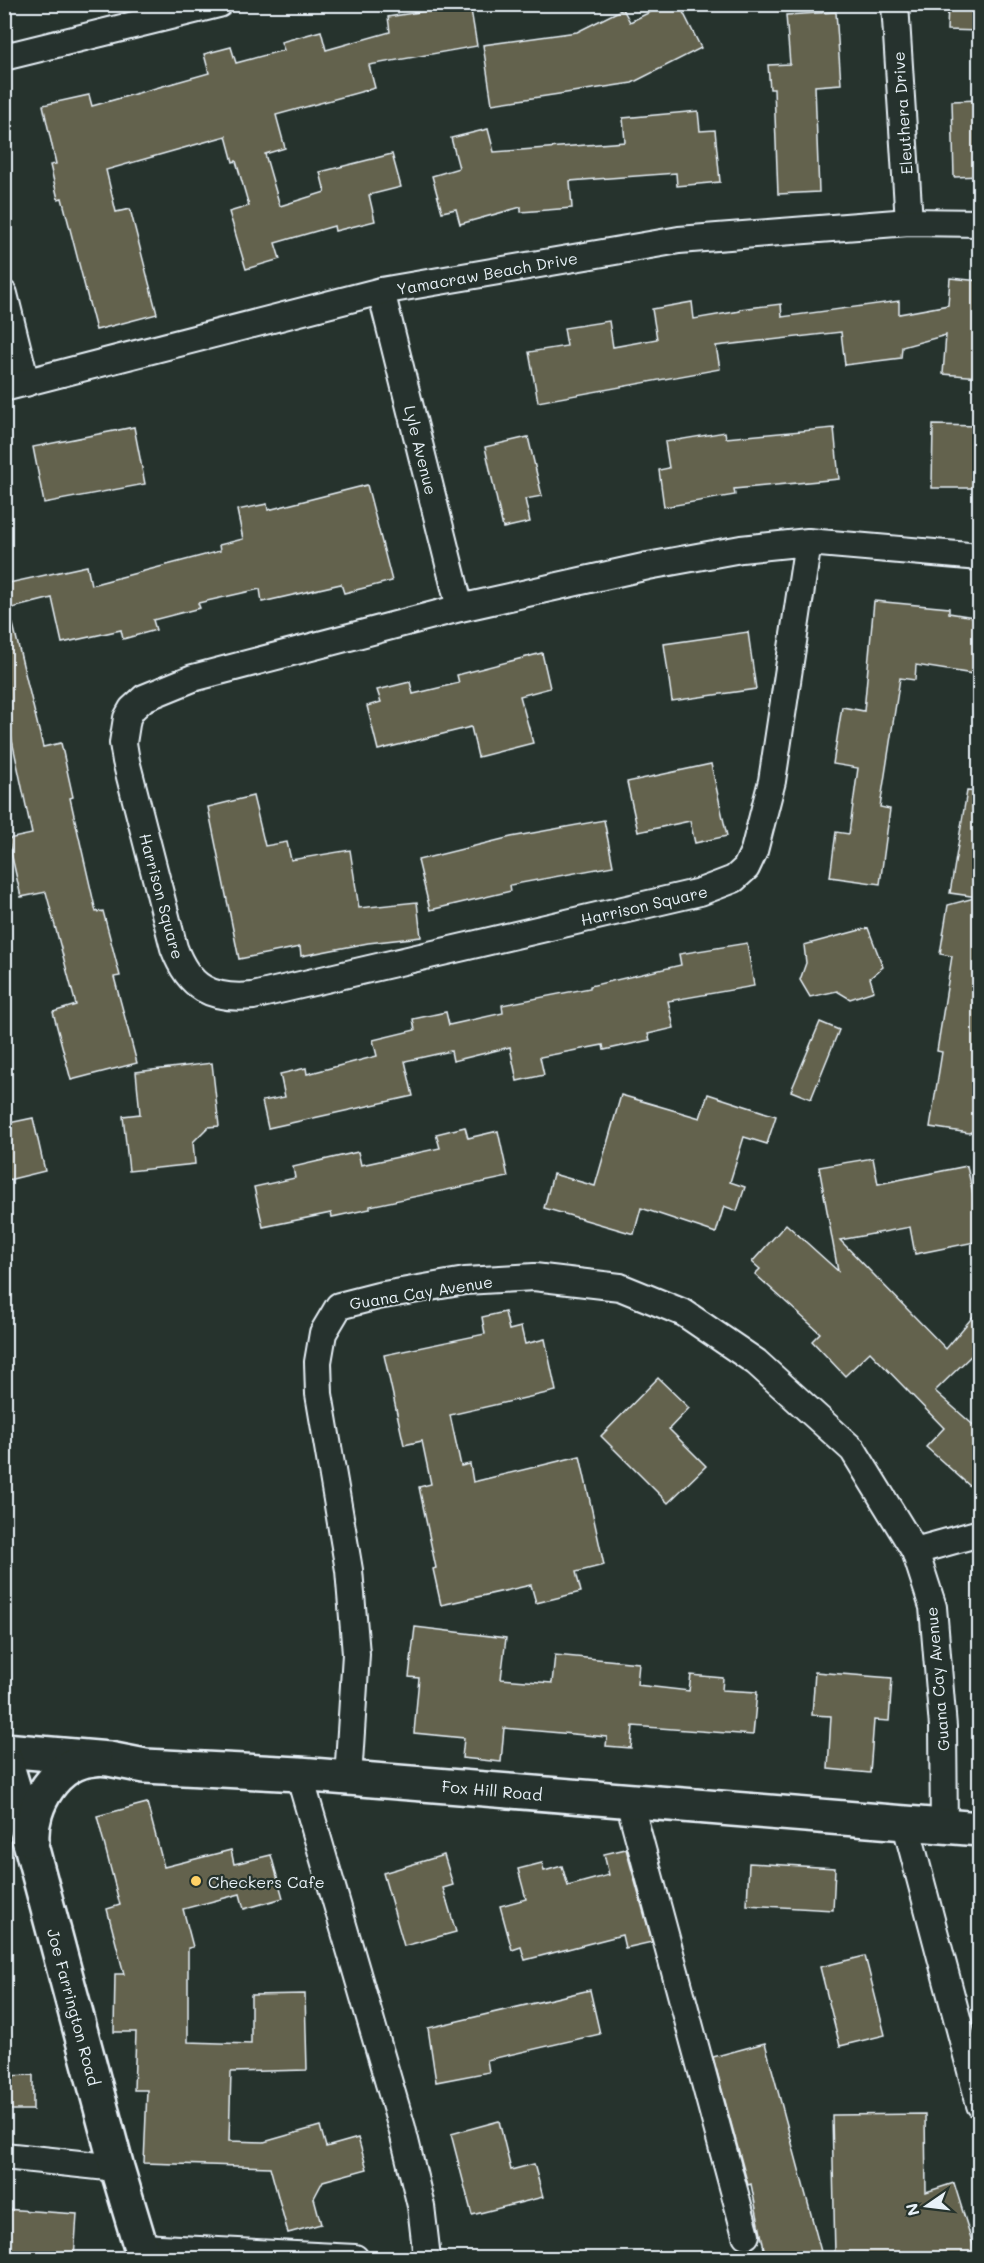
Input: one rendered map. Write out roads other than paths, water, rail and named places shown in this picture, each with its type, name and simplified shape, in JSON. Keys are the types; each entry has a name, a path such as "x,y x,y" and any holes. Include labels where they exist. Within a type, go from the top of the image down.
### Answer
{"main road":[{"name":"Fox Hill Road","path":"4,1750 109,1759 144,1766 299,1774 906,1825 980,1829"},
{"name":"Joe Farrington Road","path":"4,1756 32,1849 142,2253"},
{"path":"32,1849 32,1829 36,1810 44,1792 56,1778 72,1767 90,1759 109,1759"}],"street":[{"path":"4,57 219,4"},
{"name":"Eleuthera Drive","path":"895,4 909,222"},
{"name":"Yamacraw Beach Drive","path":"15,386 381,291 680,240 909,222 980,223"},
{"name":"Lyle Avenue","path":"381,291 460,608"},
{"path":"4,294 15,386"},
{"name":"Harrison Square","path":"808,542 772,781 754,851 746,868 734,879 700,892 253,996 233,998 214,994 201,988 181,966 174,948 123,743 124,730 132,709 144,698 193,678 460,608 660,564 741,549 808,542 980,557"},
{"name":"Guana Cay Avenue","path":"348,1778 356,1654 349,1570 319,1394 318,1362 323,1333 339,1306 378,1296 465,1281 534,1277 620,1287 684,1313 756,1362 853,1450 915,1551 933,1607 942,1727 944,1828"},
{"path":"915,1551 980,1533"},
{"path":"299,1774 402,2128 421,2206 427,2259"},
{"path":"629,1802 746,2235"},
{"path":"906,1825 980,2105"},
{"path":"4,2156 117,2168"},
{"path":"142,2253 356,2259"}],"place":[{"name":"Checkers Cafe","path":"196,1881"}]}
